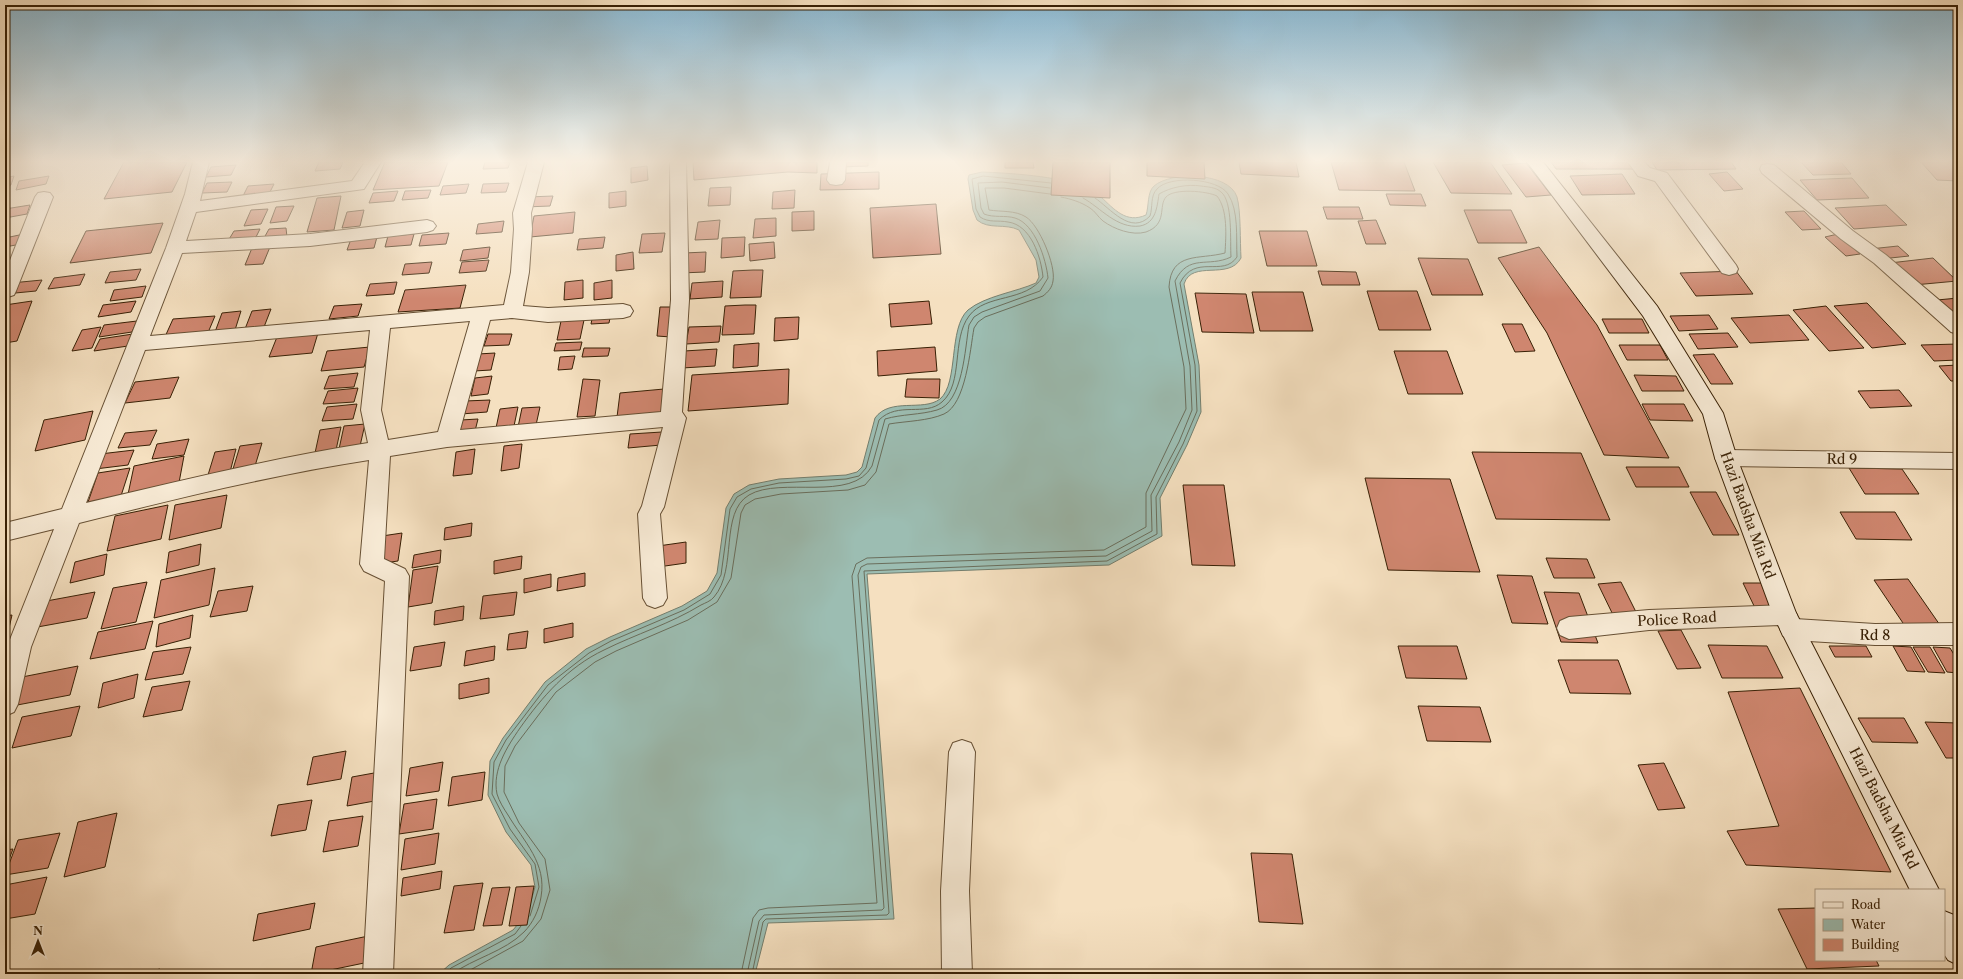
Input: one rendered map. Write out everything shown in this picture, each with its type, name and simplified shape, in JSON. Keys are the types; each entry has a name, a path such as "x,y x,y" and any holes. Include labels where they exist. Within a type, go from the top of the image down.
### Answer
{"street":[{"path":"5,292 7,291 40,208"},
{"path":"5,704 19,647 176,248 189,208"},
{"path":"512,311 520,272 523,208"},
{"path":"671,418 680,300 679,208"},
{"name":"Hazi Badsha Mia Rd","path":"1570,208 1650,311 1712,413 1726,458 1789,622 1924,889"},
{"path":"1684,208 1729,269"},
{"path":"1814,208 1847,236 1880,259 1958,327"},
{"path":"176,248 310,240 427,226"},
{"path":"138,344 512,311 548,315 623,311"},
{"path":"447,439 482,314"},
{"path":"378,974 397,576 372,564 380,450 372,410 381,323"},
{"path":"5,532 243,474 307,461 447,439 676,418 653,507 649,514 655,598"},
{"name":"Rd 9","path":"1726,458 1958,461"},
{"name":"Police Road","path":"1569,628 1649,620 1789,622"},
{"name":"Rd 8","path":"1789,622 1861,634 1925,636 1958,634"},
{"path":"957,974 955,891 962,752"},
{"path":"1945,921 1958,922"},
{"path":"1945,927 1958,950"}],"water":[{"path":"973,208 1113,208 1121,214 1132,218 1146,215 1148,208 1239,208 1241,258 1235,265 1228,268 1195,273 1188,277 1184,284 1199,365 1201,412 1187,445 1160,498 1162,536 1109,565 867,574 894,919 768,923 755,974 439,974 449,965 513,930 528,912 535,887 531,865 506,832 488,795 490,761 503,738 545,682 586,649 682,606 707,591 717,573 726,508 734,494 749,485 779,479 846,475 857,472 862,467 875,418 881,412 898,406 933,403 940,399 946,391 950,381 958,329 962,318 968,310 983,301 1036,283 1039,277 1036,260 1019,230 982,223 977,220"}],"building":[{"path":"29,208 27,214 5,218 5,209"},
{"path":"276,208 293,208 287,221 270,223"},
{"path":"314,208 339,208 334,230 307,232"},
{"path":"772,208 794,208 794,208 772,209"},
{"path":"870,208 936,208 941,254 873,258"},
{"path":"1323,208 1359,208 1363,219 1327,219"},
{"path":"1835,208 1889,208 1907,225 1854,229"},
{"path":"268,209 261,224 244,226 251,210"},
{"path":"364,210 360,226 342,228 347,212"},
{"path":"1464,210 1511,210 1527,243 1478,243"},
{"path":"814,211 814,230 792,231 792,212"},
{"path":"1804,211 1821,229 1802,230 1785,212"},
{"path":"575,212 573,233 530,237 534,216"},
{"path":"776,218 776,236 753,238 755,219"},
{"path":"720,220 718,239 695,240 698,222"},
{"path":"1376,220 1386,244 1366,244 1358,221"},
{"path":"504,221 502,232 476,234 478,224"},
{"path":"163,223 151,253 70,263 86,231"},
{"path":"286,228 287,237 264,238 269,229"},
{"path":"260,229 255,239 228,241 234,231"},
{"path":"1259,231 1307,231 1317,266 1267,266"},
{"path":"449,233 446,244 419,246 422,235"},
{"path":"665,233 662,252 639,253 642,234"},
{"path":"24,234 21,244 5,247 5,238"},
{"path":"414,234 411,245 385,247 388,236"},
{"path":"1838,234 1860,254 1846,256 1825,237"},
{"path":"377,237 374,248 347,250 351,239"},
{"path":"605,237 603,248 577,250 579,239"},
{"path":"745,237 744,256 721,258 722,238"},
{"path":"774,242 775,258 750,261 749,244"},
{"path":"1898,246 1909,256 1881,259 1870,249"},
{"path":"270,247 263,264 245,265 252,248"},
{"path":"490,247 488,258 460,261 463,250"},
{"path":"1539,247 1597,325 1669,458 1604,455 1547,333 1498,258"},
{"path":"633,252 634,269 616,271 616,255"},
{"path":"706,252 705,272 681,273 684,253"},
{"path":"1418,258 1468,259 1483,295 1432,295"},
{"path":"1933,258 1957,281 1903,286 1881,264"},
{"path":"489,260 486,271 459,273 462,262"},
{"path":"432,262 429,273 402,275 405,264"},
{"path":"141,269 136,280 105,283 110,272"},
{"path":"763,270 761,297 730,298 733,271"},
{"path":"1318,271 1356,272 1360,285 1322,285"},
{"path":"1736,271 1753,294 1696,296 1680,273"},
{"path":"85,274 80,285 48,289 54,278"},
{"path":"42,280 36,291 5,294 11,283"},
{"path":"583,280 583,298 564,300 565,282"},
{"path":"612,280 612,298 594,300 594,283"},
{"path":"723,281 722,297 690,299 692,283"},
{"path":"397,282 394,294 366,296 370,284"},
{"path":"466,285 460,308 398,312 405,290"},
{"path":"146,286 142,297 110,301 114,290"},
{"path":"1367,291 1417,291 1431,330 1379,330"},
{"path":"1252,292 1303,292 1313,331 1260,331"},
{"path":"1195,293 1246,294 1254,333 1202,332"},
{"path":"1958,298 1958,321 1937,300"},
{"path":"32,301 17,341 5,343 5,305"},
{"path":"136,301 131,312 98,317 103,305"},
{"path":"929,301 932,324 891,327 889,304"},
{"path":"1867,303 1906,344 1872,348 1834,306"},
{"path":"362,304 358,316 329,319 334,306"},
{"path":"756,305 754,334 722,335 725,306"},
{"path":"1826,306 1864,348 1829,351 1793,310"},
{"path":"660,307 675,307 671,337 657,336"},
{"path":"271,309 264,327 245,329 252,311"},
{"path":"241,311 235,330 215,332 222,313"},
{"path":"611,313 609,323 591,324 593,314"},
{"path":"1709,315 1718,329 1679,331 1670,316"},
{"path":"1789,315 1809,340 1750,343 1731,318"},
{"path":"215,316 207,335 164,339 173,319"},
{"path":"799,317 798,339 774,341 775,318"},
{"path":"1602,319 1642,319 1649,333 1609,333"},
{"path":"584,320 580,339 557,340 561,321"},
{"path":"137,321 132,332 99,337 104,325"},
{"path":"1502,324 1522,324 1535,351 1515,352"},
{"path":"721,326 719,342 686,344 689,327"},
{"path":"101,327 92,348 72,351 82,330"},
{"path":"318,333 312,353 269,357 277,337"},
{"path":"1728,333 1738,347 1698,349 1689,334"},
{"path":"133,334 128,346 94,351 100,339"},
{"path":"488,334 512,334 509,345 484,346"},
{"path":"582,342 580,350 554,351 556,343"},
{"path":"759,343 758,366 733,368 734,345"},
{"path":"1958,344 1958,360 1934,361 1921,345"},
{"path":"1619,345 1660,345 1668,360 1627,360"},
{"path":"370,347 364,367 321,371 327,351"},
{"path":"935,347 937,371 878,376 877,351"},
{"path":"584,348 610,348 608,356 582,357"},
{"path":"717,349 715,366 682,368 684,351"},
{"path":"1394,351 1447,351 1463,394 1408,394"},
{"path":"495,353 491,370 474,371 478,354"},
{"path":"1714,354 1733,384 1711,384 1693,355"},
{"path":"575,356 572,369 558,370 560,357"},
{"path":"1958,365 1958,381 1951,381 1939,366"},
{"path":"789,369 788,404 688,411 692,375"},
{"path":"358,373 354,387 324,389 329,376"},
{"path":"1634,375 1676,376 1684,391 1642,391"},
{"path":"492,376 488,394 471,396 475,378"},
{"path":"179,377 170,398 125,403 135,382"},
{"path":"583,379 600,380 595,416 577,417"},
{"path":"907,379 940,379 939,398 905,397"},
{"path":"358,388 354,402 323,404 328,391"},
{"path":"664,389 661,414 617,417 620,393"},
{"path":"1899,390 1912,406 1870,408 1858,391"},
{"path":"490,400 487,412 461,414 465,401"},
{"path":"357,404 353,419 322,421 327,407"},
{"path":"1642,404 1684,404 1693,421 1650,420"},
{"path":"518,407 514,426 496,428 500,409"},
{"path":"540,407 536,425 518,427 522,408"},
{"path":"93,411 85,440 35,451 44,420"},
{"path":"478,419 475,431 458,433 461,420"},
{"path":"365,424 360,446 339,449 344,426"},
{"path":"341,427 336,450 315,453 320,430"},
{"path":"157,430 150,445 118,448 125,433"},
{"path":"662,432 661,445 628,448 630,434"},
{"path":"189,439 184,455 152,459 157,444"},
{"path":"262,443 255,466 233,469 240,446"},
{"path":"522,444 519,468 501,471 504,446"},
{"path":"236,449 230,472 208,475 215,452"},
{"path":"475,449 472,474 453,476 456,452"},
{"path":"134,450 128,465 95,469 100,454"},
{"path":"1472,452 1581,453 1610,520 1496,519"},
{"path":"184,456 178,488 127,499 134,466"},
{"path":"1626,467 1679,467 1689,487 1636,487"},
{"path":"130,468 119,502 86,508 98,473"},
{"path":"1849,468 1902,469 1919,494 1865,494"},
{"path":"1365,478 1450,479 1480,572 1388,570"},
{"path":"1183,485 1224,485 1235,566 1192,565"},
{"path":"1690,492 1716,492 1739,535 1713,535"},
{"path":"227,495 221,528 169,540 175,505"},
{"path":"168,505 161,539 107,551 115,516"},
{"path":"1840,512 1895,512 1912,540 1856,539"},
{"path":"472,523 471,536 444,540 445,528"},
{"path":"402,533 398,561 377,564 382,536"},
{"path":"686,542 686,563 658,567 658,546"},
{"path":"201,544 199,565 166,573 169,552"},
{"path":"441,550 440,563 412,568 414,555"},
{"path":"107,554 104,575 70,583 75,562"},
{"path":"522,556 521,569 494,574 494,561"},
{"path":"1546,558 1587,559 1595,578 1554,578"},
{"path":"438,566 432,603 408,607 413,570"},
{"path":"215,568 209,605 154,618 161,580"},
{"path":"585,573 585,586 557,591 558,578"},
{"path":"551,574 551,587 524,593 524,579"},
{"path":"1497,575 1532,576 1548,624 1512,623"},
{"path":"1908,579 1942,628 1907,629 1874,580"},
{"path":"147,582 136,622 101,629 113,588"},
{"path":"1621,582 1639,618 1615,619 1598,584"},
{"path":"1743,583 1769,583 1779,610 1756,610"},
{"path":"253,586 247,611 210,617 218,591"},
{"path":"95,592 87,618 32,628 41,602"},
{"path":"517,592 514,615 480,619 483,596"},
{"path":"1544,592 1579,593 1598,643 1561,642"},
{"path":"464,606 463,620 434,625 435,611"},
{"path":"12,615 7,637 5,638 5,616"},
{"path":"193,615 190,638 156,647 159,624"},
{"path":"153,621 145,649 90,659 98,632"},
{"path":"573,623 573,637 544,643 544,629"},
{"path":"1681,630 1701,668 1677,669 1658,631"},
{"path":"528,631 526,648 507,650 509,634"},
{"path":"445,642 441,666 410,671 414,647"},
{"path":"1708,645 1767,646 1783,678 1722,678"},
{"path":"495,646 494,660 464,666 466,651"},
{"path":"1398,646 1457,646 1467,679 1406,678"},
{"path":"1829,646 1866,646 1872,657 1835,657"},
{"path":"1893,646 1911,647 1925,672 1907,671"},
{"path":"191,647 183,674 145,680 153,652"},
{"path":"1913,647 1930,647 1945,673 1928,672"},
{"path":"1933,647 1950,648 1958,661 1958,673 1947,672"},
{"path":"1558,660 1618,660 1631,694 1570,693"},
{"path":"78,666 70,695 12,706 22,677"},
{"path":"138,674 134,698 98,708 103,683"},
{"path":"489,678 489,693 459,699 459,684"},
{"path":"190,681 182,710 143,717 152,687"},
{"path":"1800,688 1891,872 1746,865 1727,831 1779,826 1728,692"},
{"path":"80,706 71,736 12,748 22,717"},
{"path":"1418,706 1480,707 1491,742 1427,741"},
{"path":"1858,718 1904,718 1918,743 1872,742"},
{"path":"1925,722 1958,723 1958,758 1946,758"},
{"path":"346,751 341,779 307,785 313,757"},
{"path":"443,762 439,791 406,796 410,768"},
{"path":"1664,763 1685,808 1658,810 1638,765"},
{"path":"385,771 380,800 347,806 352,777"},
{"path":"485,772 482,800 448,806 452,777"},
{"path":"437,799 433,829 399,834 404,804"},
{"path":"312,800 306,830 271,836 278,805"},
{"path":"117,813 105,867 64,877 78,822"},
{"path":"363,816 358,846 323,852 329,821"},
{"path":"60,833 48,868 5,875 18,840"},
{"path":"439,833 435,864 401,870 405,839"},
{"path":"13,849 5,870 5,850"},
{"path":"1251,853 1292,854 1303,924 1259,922"},
{"path":"442,871 440,889 401,896 403,878"},
{"path":"47,877 35,914 5,919 5,885"},
{"path":"483,883 474,930 444,933 454,886"},
{"path":"534,886 527,925 509,926 516,887"},
{"path":"510,887 502,925 483,926 492,888"},
{"path":"315,903 310,929 253,941 258,914"},
{"path":"1815,908 1815,961 1876,961 1879,966 1807,969 1778,909"},
{"path":"373,935 369,962 311,974 316,947"},
{"path":"160,969 159,974 135,974"}]}
